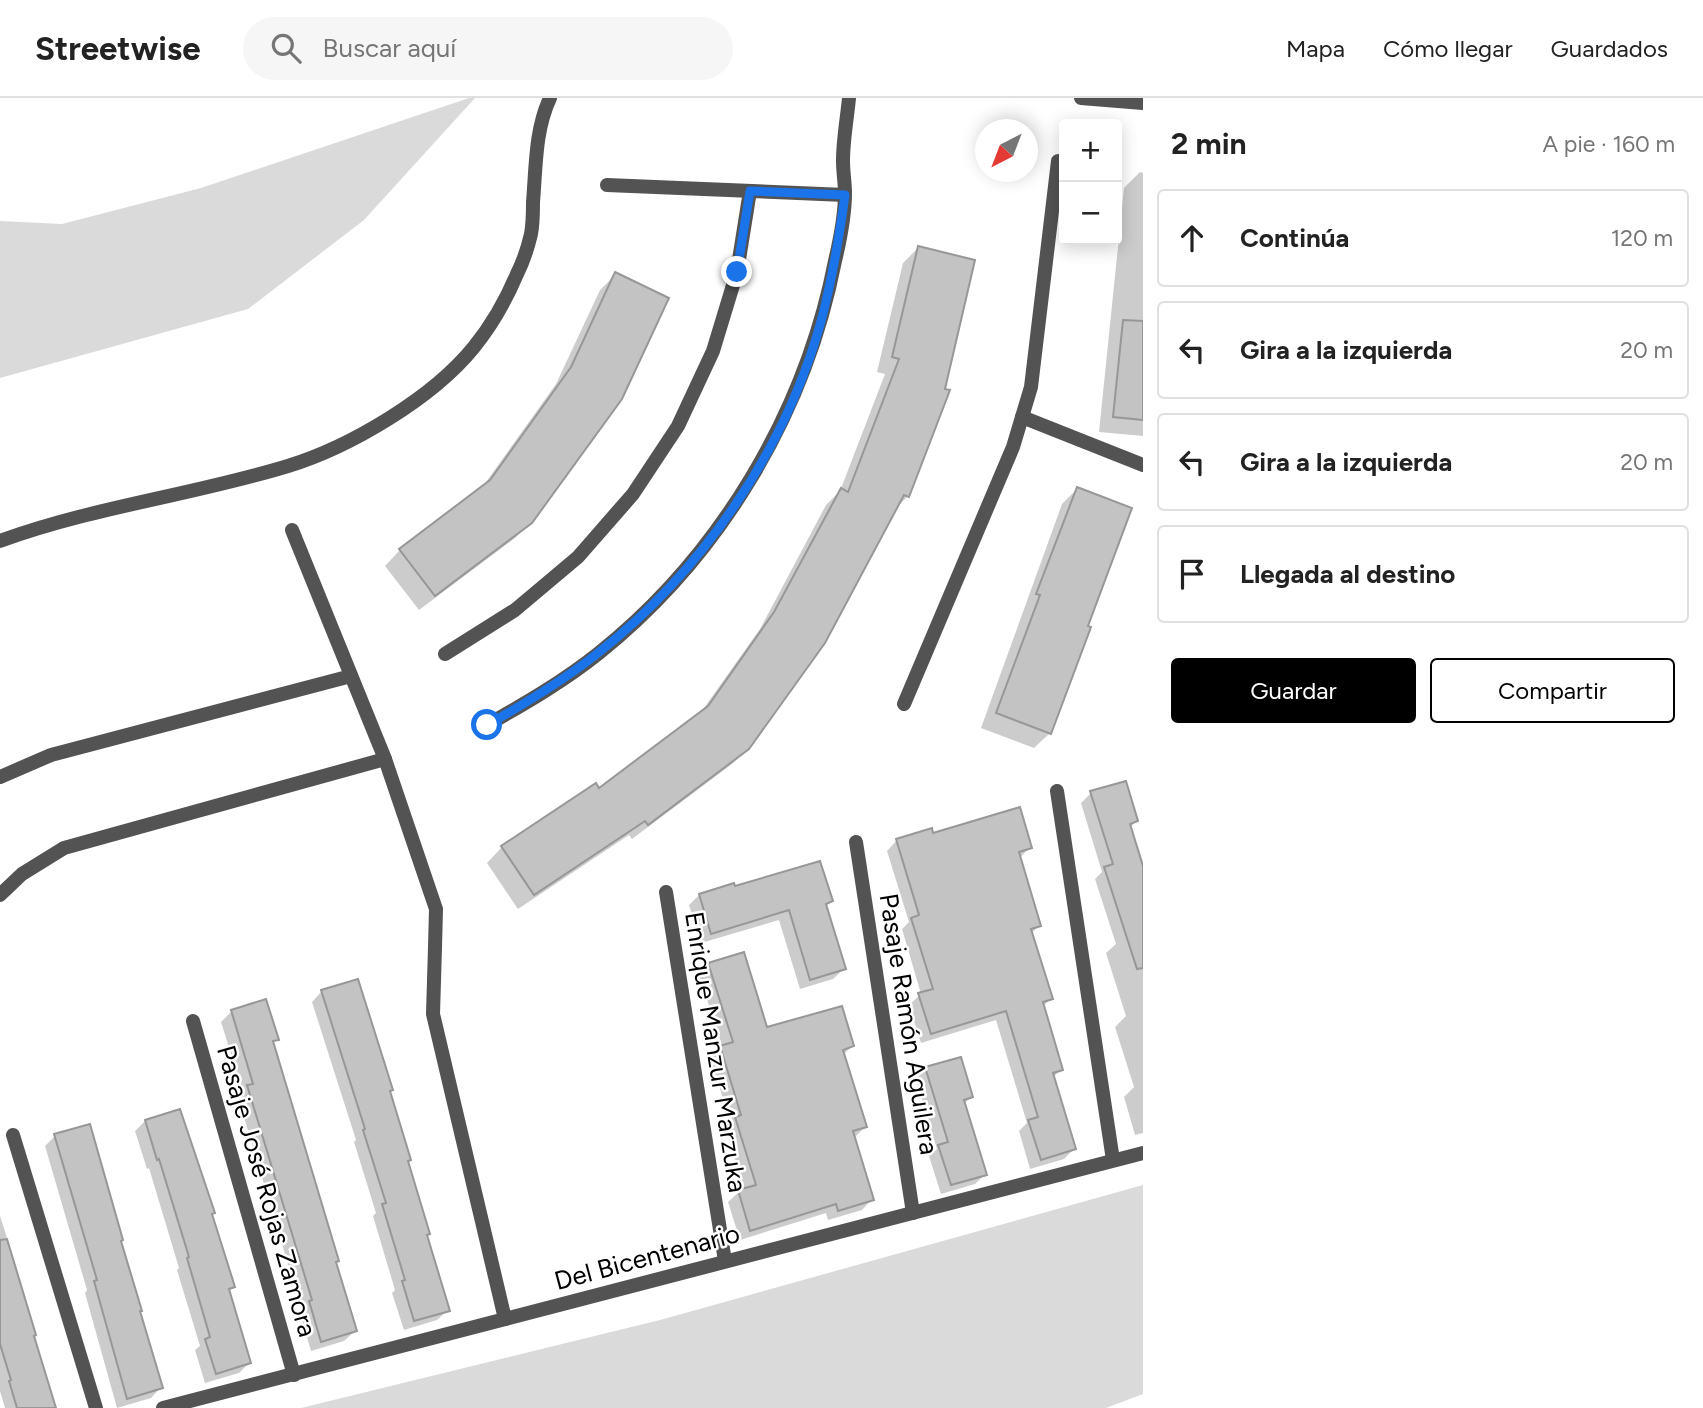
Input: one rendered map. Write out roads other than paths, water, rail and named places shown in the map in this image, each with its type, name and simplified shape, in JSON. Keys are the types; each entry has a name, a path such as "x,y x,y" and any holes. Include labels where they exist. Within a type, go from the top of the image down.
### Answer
{"street":[{"path":"0,541 79,516 289,466 332,449 373,428 442,379 473,349 489,327 518,273 531,233 539,133 550,98"},
{"path":"487,725 545,692 609,644 649,608 694,559 734,506 769,449 797,388 820,326 835,261 845,195 843,162 849,98"},
{"path":"1081,98 1143,103"},
{"path":"904,704 1013,447 1031,387 1058,161"},
{"path":"607,184 845,195"},
{"path":"445,654 515,610 578,557 640,483 678,426 713,351 737,272 750,191"},
{"path":"1022,417 1143,465"},
{"path":"292,530 384,759 436,909 433,1014 505,1320"},
{"path":"0,777 51,755 351,676"},
{"path":"0,895 22,874 64,848 384,759"},
{"path":"1056,792 1113,1160"},
{"name":"Pasaje Ramón Aguilera","path":"856,842 913,1213"},
{"name":"Enrique Manzur Marzuka","path":"666,892 725,1261"},
{"name":"Pasaje José Rojas Zamora","path":"193,1021 294,1375"},
{"path":"13,1135 96,1408"},
{"name":"Del Bicentenario","path":"163,1408 1143,1153"}]}
